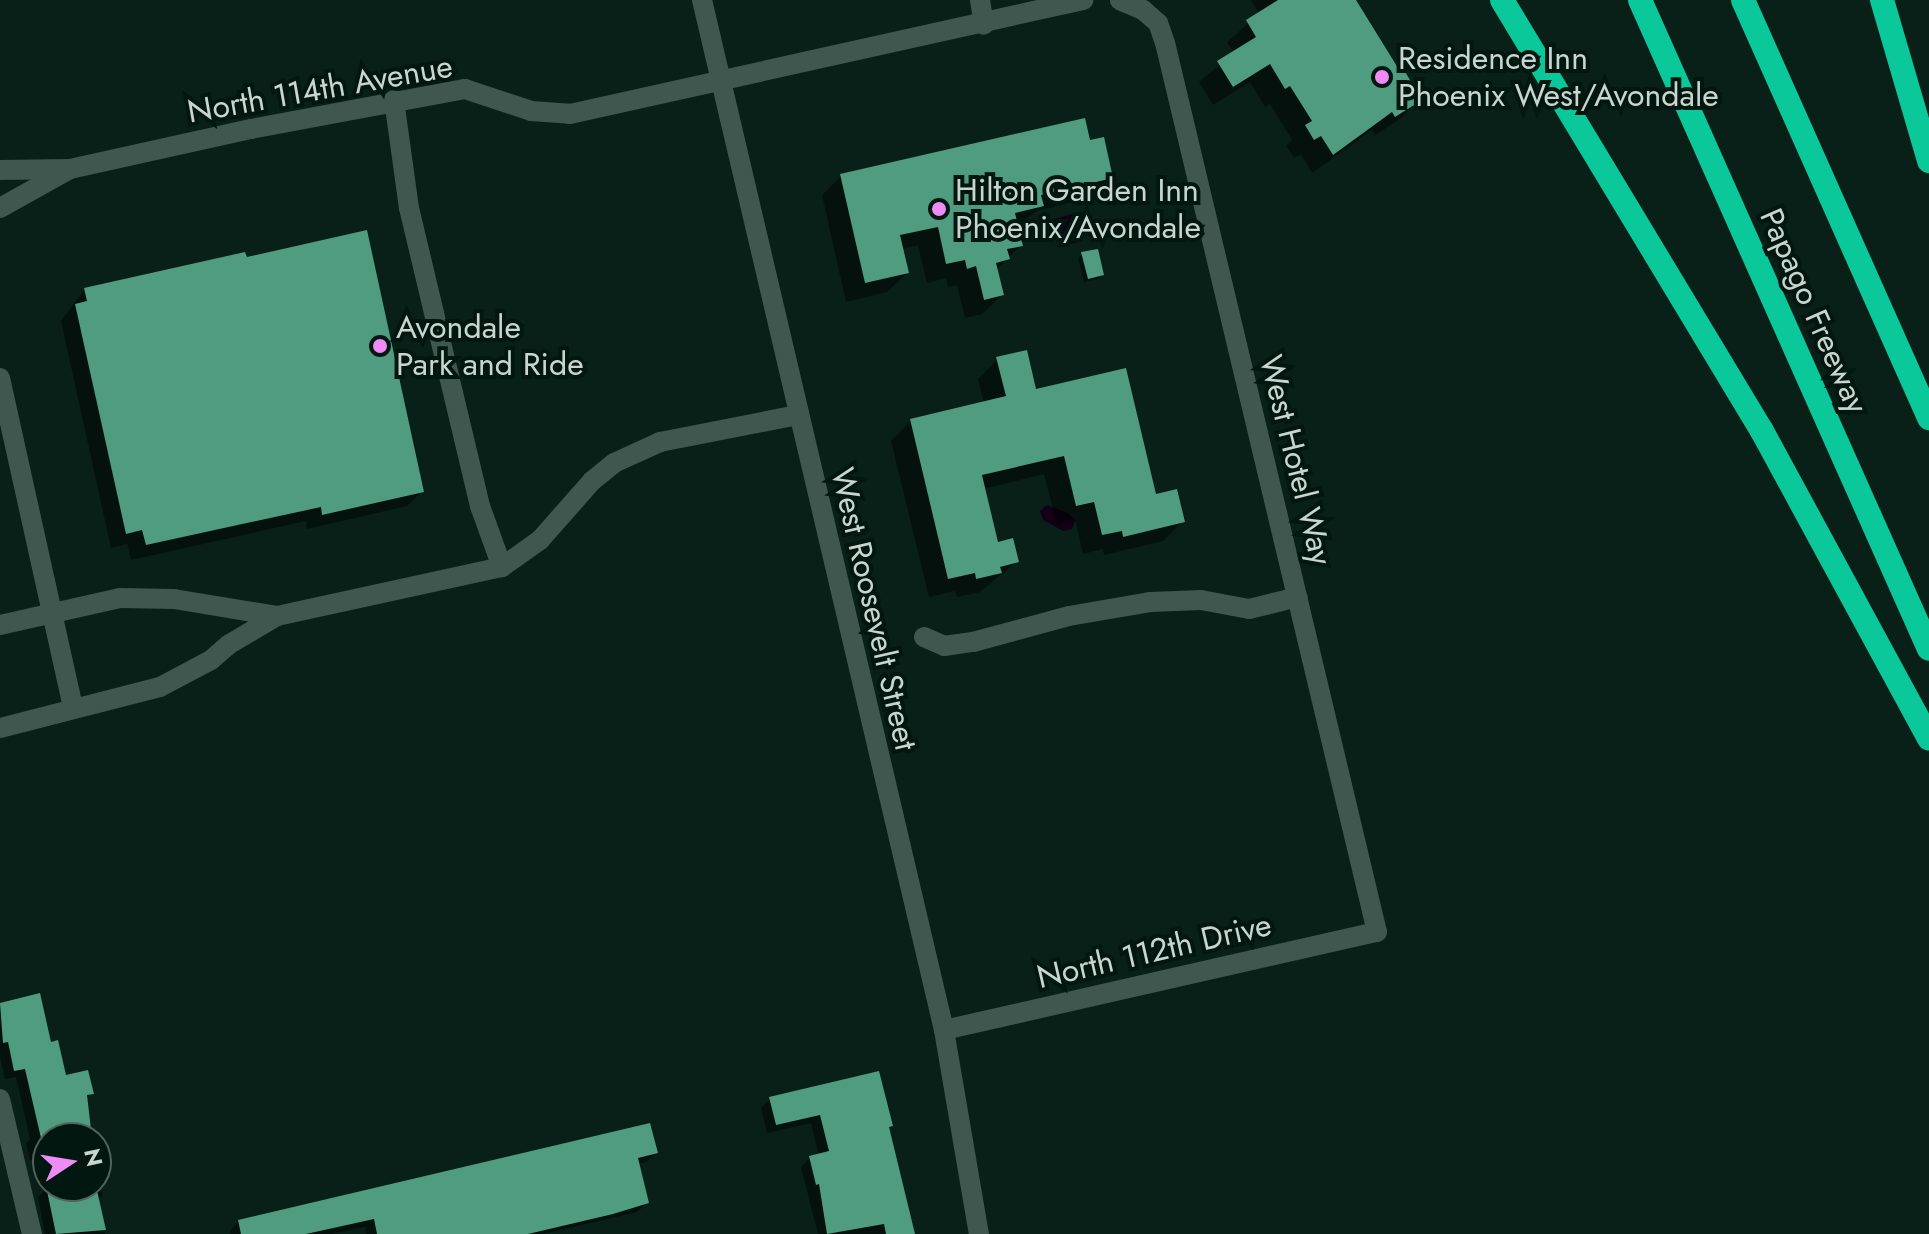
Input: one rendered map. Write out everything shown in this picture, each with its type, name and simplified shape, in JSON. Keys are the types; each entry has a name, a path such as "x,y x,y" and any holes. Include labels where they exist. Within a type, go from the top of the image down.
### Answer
{"highway":[{"path":"1502,0 1762,431 1929,739"},
{"name":"Papago Freeway","path":"1640,0 1929,649"},
{"name":"Papago Freeway","path":"1743,0 1929,418"},
{"path":"1882,0 1929,161"}],"street":[{"name":"West Roosevelt Street","path":"702,0 944,1030 979,1234"},
{"path":"980,0 984,25"},
{"name":"North 114th Avenue","path":"70,169 394,100 465,89 531,111 570,114 984,25 1083,0"},
{"name":"West Hotel Way","path":"1120,0 1143,10 1158,23 1165,43 1377,932"},
{"path":"394,100 409,208 480,506 502,567"},
{"path":"0,170 70,169"},
{"path":"0,208 70,169"},
{"path":"0,378 73,707"},
{"path":"0,728 160,687 211,660 228,645 277,616 502,567 540,540 592,481 614,463 660,442 798,415"},
{"path":"924,637 944,646 973,642 1069,616 1150,602 1201,600 1249,609 1298,597"},
{"path":"0,625 120,598 156,598 277,616"},
{"name":"North 112th Drive","path":"944,1030 1377,932"},
{"path":"0,1099 32,1234"}],"shaded area":[{"path":"1076,213 1083,241 1061,246 1054,219"},
{"path":"1047,505 1069,514 1075,520 1072,529 1063,531 1043,520 1040,511"}],"building":[{"name":"Residence Inn Phoenix West/Avondale","path":"1278,0 1356,0 1398,68 1401,65 1422,100 1395,117 1392,112 1333,155 1321,136 1314,140 1305,125 1312,121 1290,86 1285,89 1270,64 1233,87 1217,61 1256,37 1246,20"},
{"name":"Hilton Garden Inn Phoenix/Avondale","path":"1085,118 1090,140 1104,137 1113,178 1041,195 1044,206 1015,213 1023,246 1007,249 1010,259 996,263 1004,295 984,300 976,266 967,269 965,260 946,264 938,227 900,235 909,273 865,283 840,174"},
{"path":"367,230 424,492 322,515 321,507 146,545 142,530 126,534 75,304 87,301 84,288 245,252 247,257"},
{"path":"1098,249 1104,275 1088,279 1081,252"},
{"path":"1027,350 1036,389 1126,368 1156,494 1177,489 1185,522 1123,537 1122,531 1102,535 1094,502 1076,506 1064,456 982,475 998,542 1013,538 1019,562 1000,567 1002,573 976,579 975,573 948,579 910,419 1006,396 996,357"},
{"path":"40,993 51,1042 58,1040 66,1075 88,1070 94,1094 87,1095 90,1122 37,1122 25,1069 14,1071 8,1042 3,1043 0,1003"},
{"path":"879,1071 915,1234 886,1234 884,1224 827,1234 819,1184 816,1185 809,1156 829,1151 820,1115 776,1125 769,1097"},
{"path":"650,1123 658,1153 638,1158 649,1203 613,1214 528,1234 377,1234 374,1219 306,1234 241,1234 238,1220"},
{"path":"49,1202 100,1202 106,1230 56,1234"}],"place":[{"name":"Residence Inn Phoenix West/Avondale","path":"1382,77"},
{"name":"Hilton Garden Inn Phoenix/Avondale","path":"939,209"},
{"name":"Avondale Park and Ride","path":"380,346"}]}
